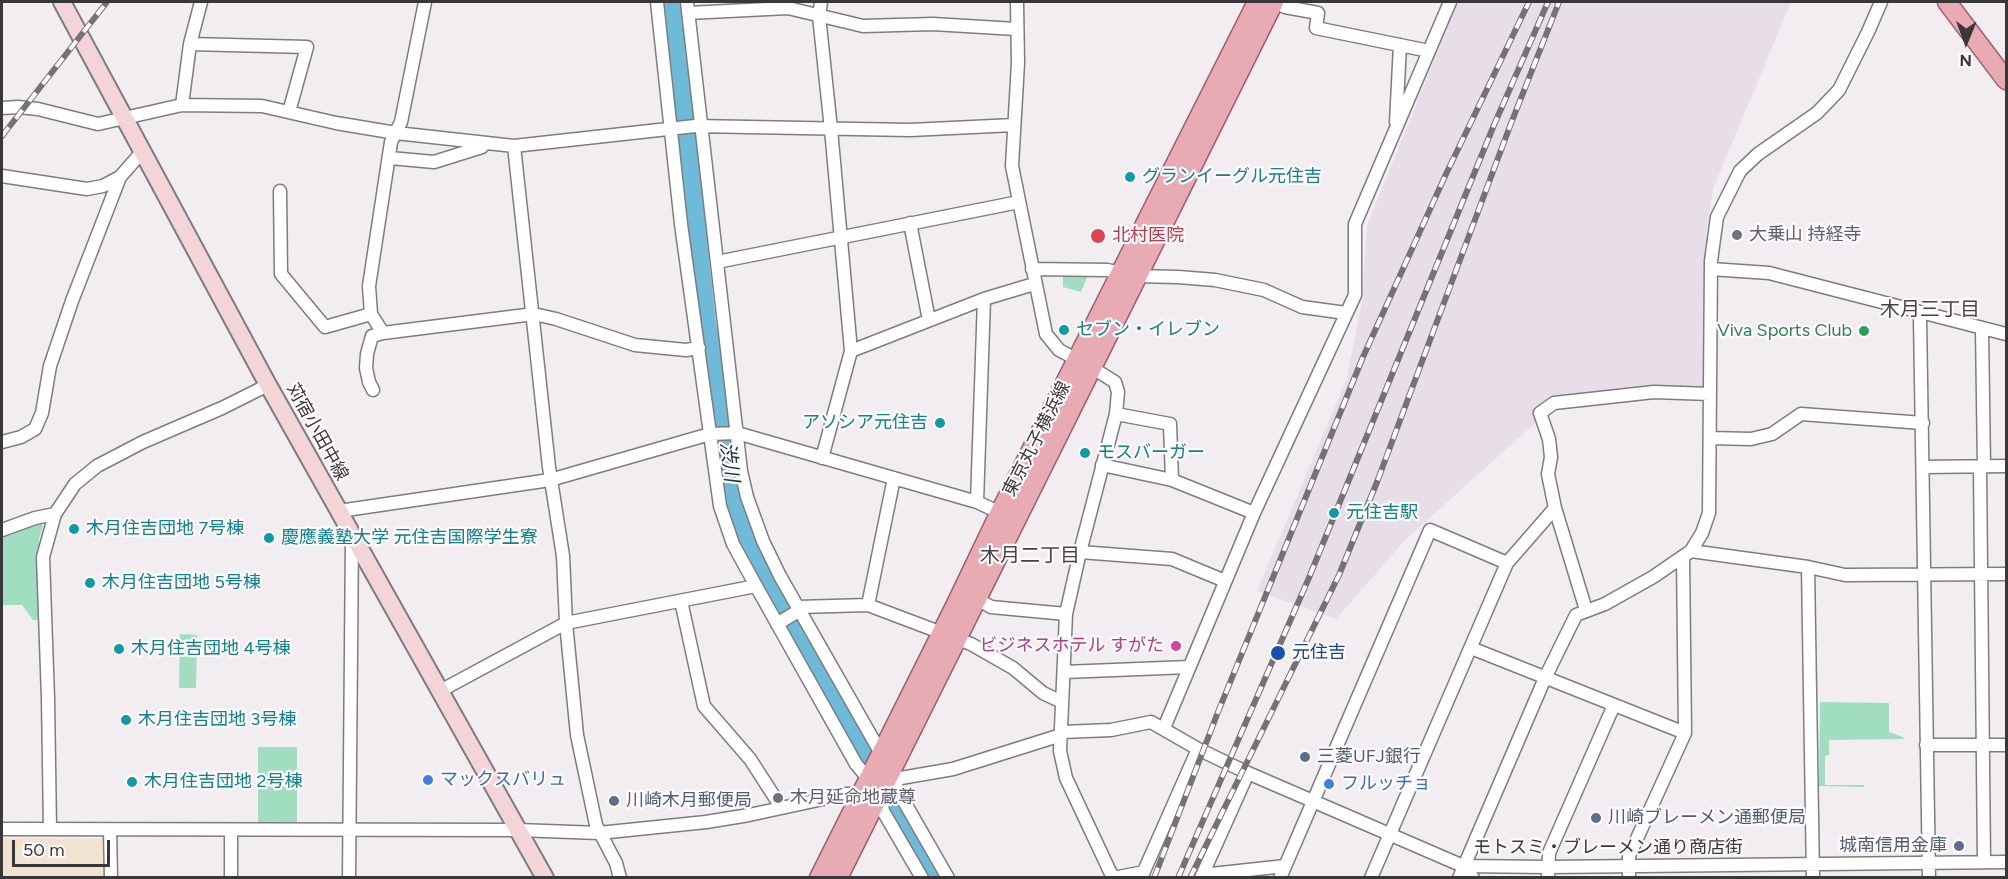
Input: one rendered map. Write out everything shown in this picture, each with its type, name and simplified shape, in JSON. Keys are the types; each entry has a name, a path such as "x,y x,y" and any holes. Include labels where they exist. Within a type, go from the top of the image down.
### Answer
{"main road":[{"name":"東京丸子横浜線","path":"1129,275 1257,2"},
{"name":"東京丸子横浜線","path":"819,878 880,753 950,635 1129,275 1274,2"},
{"path":"1947,2 2007,80"},
{"path":"1956,2 2007,66"},
{"name":"東京丸子横浜線","path":"838,878 880,794 893,775 950,635"}],"street":[{"name":"苅宿小田中線","path":"62,2 267,383 545,878"},
{"path":"182,105 190,44 201,2"},
{"path":"383,333 370,314 369,286 392,142 400,122 425,2"},
{"path":"657,2 674,129 671,146 720,506 733,544 856,764 864,786 880,794 883,811 921,878"},
{"path":"821,2 819,16 851,351 822,458"},
{"path":"1017,2 1018,63 1012,166 1034,284 1046,334 1059,350 1115,382 1118,398 1116,414 1066,614 1060,751 1066,778 1113,878 1142,874 1198,749"},
{"path":"1274,2 1285,7 1318,13 1316,28 1429,51"},
{"path":"893,775 954,769 1058,736 1062,732 1111,730 1151,722 1164,728 1254,513 1355,295 1355,224 1450,2"},
{"path":"1473,878 1461,872 1545,678 1576,615 1605,604 1653,577 1687,554 1702,533 1709,513 1711,269 1717,217 1740,171 1758,154 1817,113 1839,90 1881,2"},
{"path":"948,878 898,790 893,775 780,576 754,518 741,471 736,433 699,126 688,7 788,8 863,26 933,24 1016,29"},
{"path":"190,44 307,47 289,112"},
{"path":"1395,133 1400,45"},
{"path":"2,108 38,109 98,124 182,105 262,106 336,123 396,133 514,146 699,126 910,130 1014,125"},
{"path":"390,158 434,162 482,147 485,143"},
{"path":"514,146 525,254 534,314 538,378 550,480 563,556 566,623 577,735 599,833 616,863 620,878"},
{"path":"2,442 21,437 35,429 42,413 50,366 72,301 120,177 142,152"},
{"path":"2,176 87,189 103,186 120,177"},
{"path":"280,191 281,274 325,327 370,314"},
{"path":"717,262 1019,202"},
{"path":"910,223 929,320"},
{"path":"1032,269 1107,270 1129,275 1178,277 1250,286 1302,307 1346,313"},
{"path":"1711,269 1769,273 2007,334"},
{"path":"851,351 984,299 1034,284"},
{"path":"977,502 984,299"},
{"path":"1922,312 1920,318 1929,878"},
{"path":"373,390 366,368 367,354 372,336 383,333 534,314 635,345 686,350 699,348"},
{"path":"1982,329 1981,574 1984,862"},
{"path":"50,829 43,557 55,514 75,484 97,466 143,442 222,408 260,389 267,383"},
{"path":"1586,610 1555,508 1548,474 1551,457 1540,413 1554,403 1643,393 1710,394"},
{"path":"1116,414 1170,424 1172,480"},
{"path":"1710,438 1751,439 1772,434 1801,414 1923,423"},
{"path":"339,511 550,480 710,434 736,433 977,502 1008,516"},
{"path":"1102,465 1172,480 1254,513"},
{"path":"1923,467 2007,466"},
{"path":"868,605 894,478"},
{"path":"1371,878 1507,562 1555,508"},
{"path":"2,530 35,518 55,514"},
{"path":"1248,772 1202,876 1283,872 1430,530 1507,562"},
{"path":"349,878 352,533"},
{"path":"1080,552 1172,559 1225,581"},
{"path":"1687,554 1808,567 1845,575 2007,574"},
{"path":"1629,872 1629,856 1685,733 1687,554"},
{"path":"1808,567 1813,878"},
{"path":"441,691 566,623 756,586"},
{"path":"970,595 991,607 1066,614"},
{"path":"681,601 704,706 750,759 781,807"},
{"path":"777,624 799,608 868,605 950,635 1013,668 1043,693 1062,702"},
{"path":"1471,648 1685,733"},
{"path":"1064,672 1189,667"},
{"path":"1548,872 1549,852 1614,705"},
{"name":"モトスミ・ブレーメン通り商店街","path":"1164,728 1198,749 1389,834 1461,872 1711,872 1813,864 2007,862"},
{"path":"1926,745 2007,745"},
{"path":"2,829 518,830 599,833 706,822 846,794 864,786"},
{"path":"110,830 111,878"},
{"path":"231,830 231,878"}],"shaded area":[{"path":"1458,2 1791,2 1713,189 1706,235 1705,387 1558,398 1542,417 1407,538 1336,619 1257,591 1347,378 1362,301 1367,225"},
{"path":"2,838 107,839 107,877 2,878"}],"green space":[{"path":"1063,271 1089,273 1081,292 1063,287"},
{"path":"38,520 43,526 39,539 38,620 33,620 22,605 2,605 2,535"},
{"path":"180,634 197,635 196,688 179,688"},
{"path":"1820,702 1889,703 1889,732 1904,739 1829,740 1829,755 1825,756 1825,785 1864,785 1864,787 1819,786"},
{"path":"258,747 297,747 297,822 258,822"}],"waterway":[{"name":"渋川","path":"673,2 700,226 695,240 705,332 714,341 718,392 735,508 754,561 934,878"}],"railway":[{"path":"2,136 107,2"},
{"path":"1154,878 1218,712 1363,357 1446,174 1529,2"},
{"path":"1178,878 1308,580 1494,125 1548,2"},
{"path":"1190,878 1339,575 1377,482 1510,126 1559,2"}],"place":[{"name":"グランイーグル元住吉","path":"1130,177"},
{"name":"大乗山 持経寺","path":"1737,235"},
{"name":"北村医院","path":"1098,236"},
{"name":"セブン・イレブン","path":"1064,330"},
{"name":"Viva Sports Club","path":"1864,331"},
{"name":"アソシア元住吉","path":"940,423"},
{"name":"モスバーガー","path":"1085,453"},
{"name":"元住吉駅","path":"1334,513"},
{"name":"木月住吉団地 7号棟","path":"74,529"},
{"name":"慶應義塾大学 元住吉国際学生寮","path":"269,538"},
{"name":"木月住吉団地 5号棟","path":"90,583"},
{"name":"ビジネスホテル すがた","path":"1176,646"},
{"name":"木月住吉団地 4号棟","path":"119,649"},
{"name":"元住吉","path":"1278,653"},
{"name":"木月住吉団地 3号棟","path":"126,720"},
{"name":"三菱UFJ銀行","path":"1305,757"},
{"name":"マックスバリュ","path":"428,780"},
{"name":"木月住吉団地 2号棟","path":"132,782"},
{"name":"フルッチョ","path":"1329,784"},
{"name":"木月延命地蔵尊","path":"778,798"},
{"name":"川崎木月郵便局","path":"614,801"},
{"name":"川崎ブレーメン通郵便局","path":"1596,818"},
{"name":"城南信用金庫","path":"1959,846"}],"district":[{"name":"木月三丁目","path":"1930,310"},
{"name":"木月二丁目","path":"1030,556"}]}
